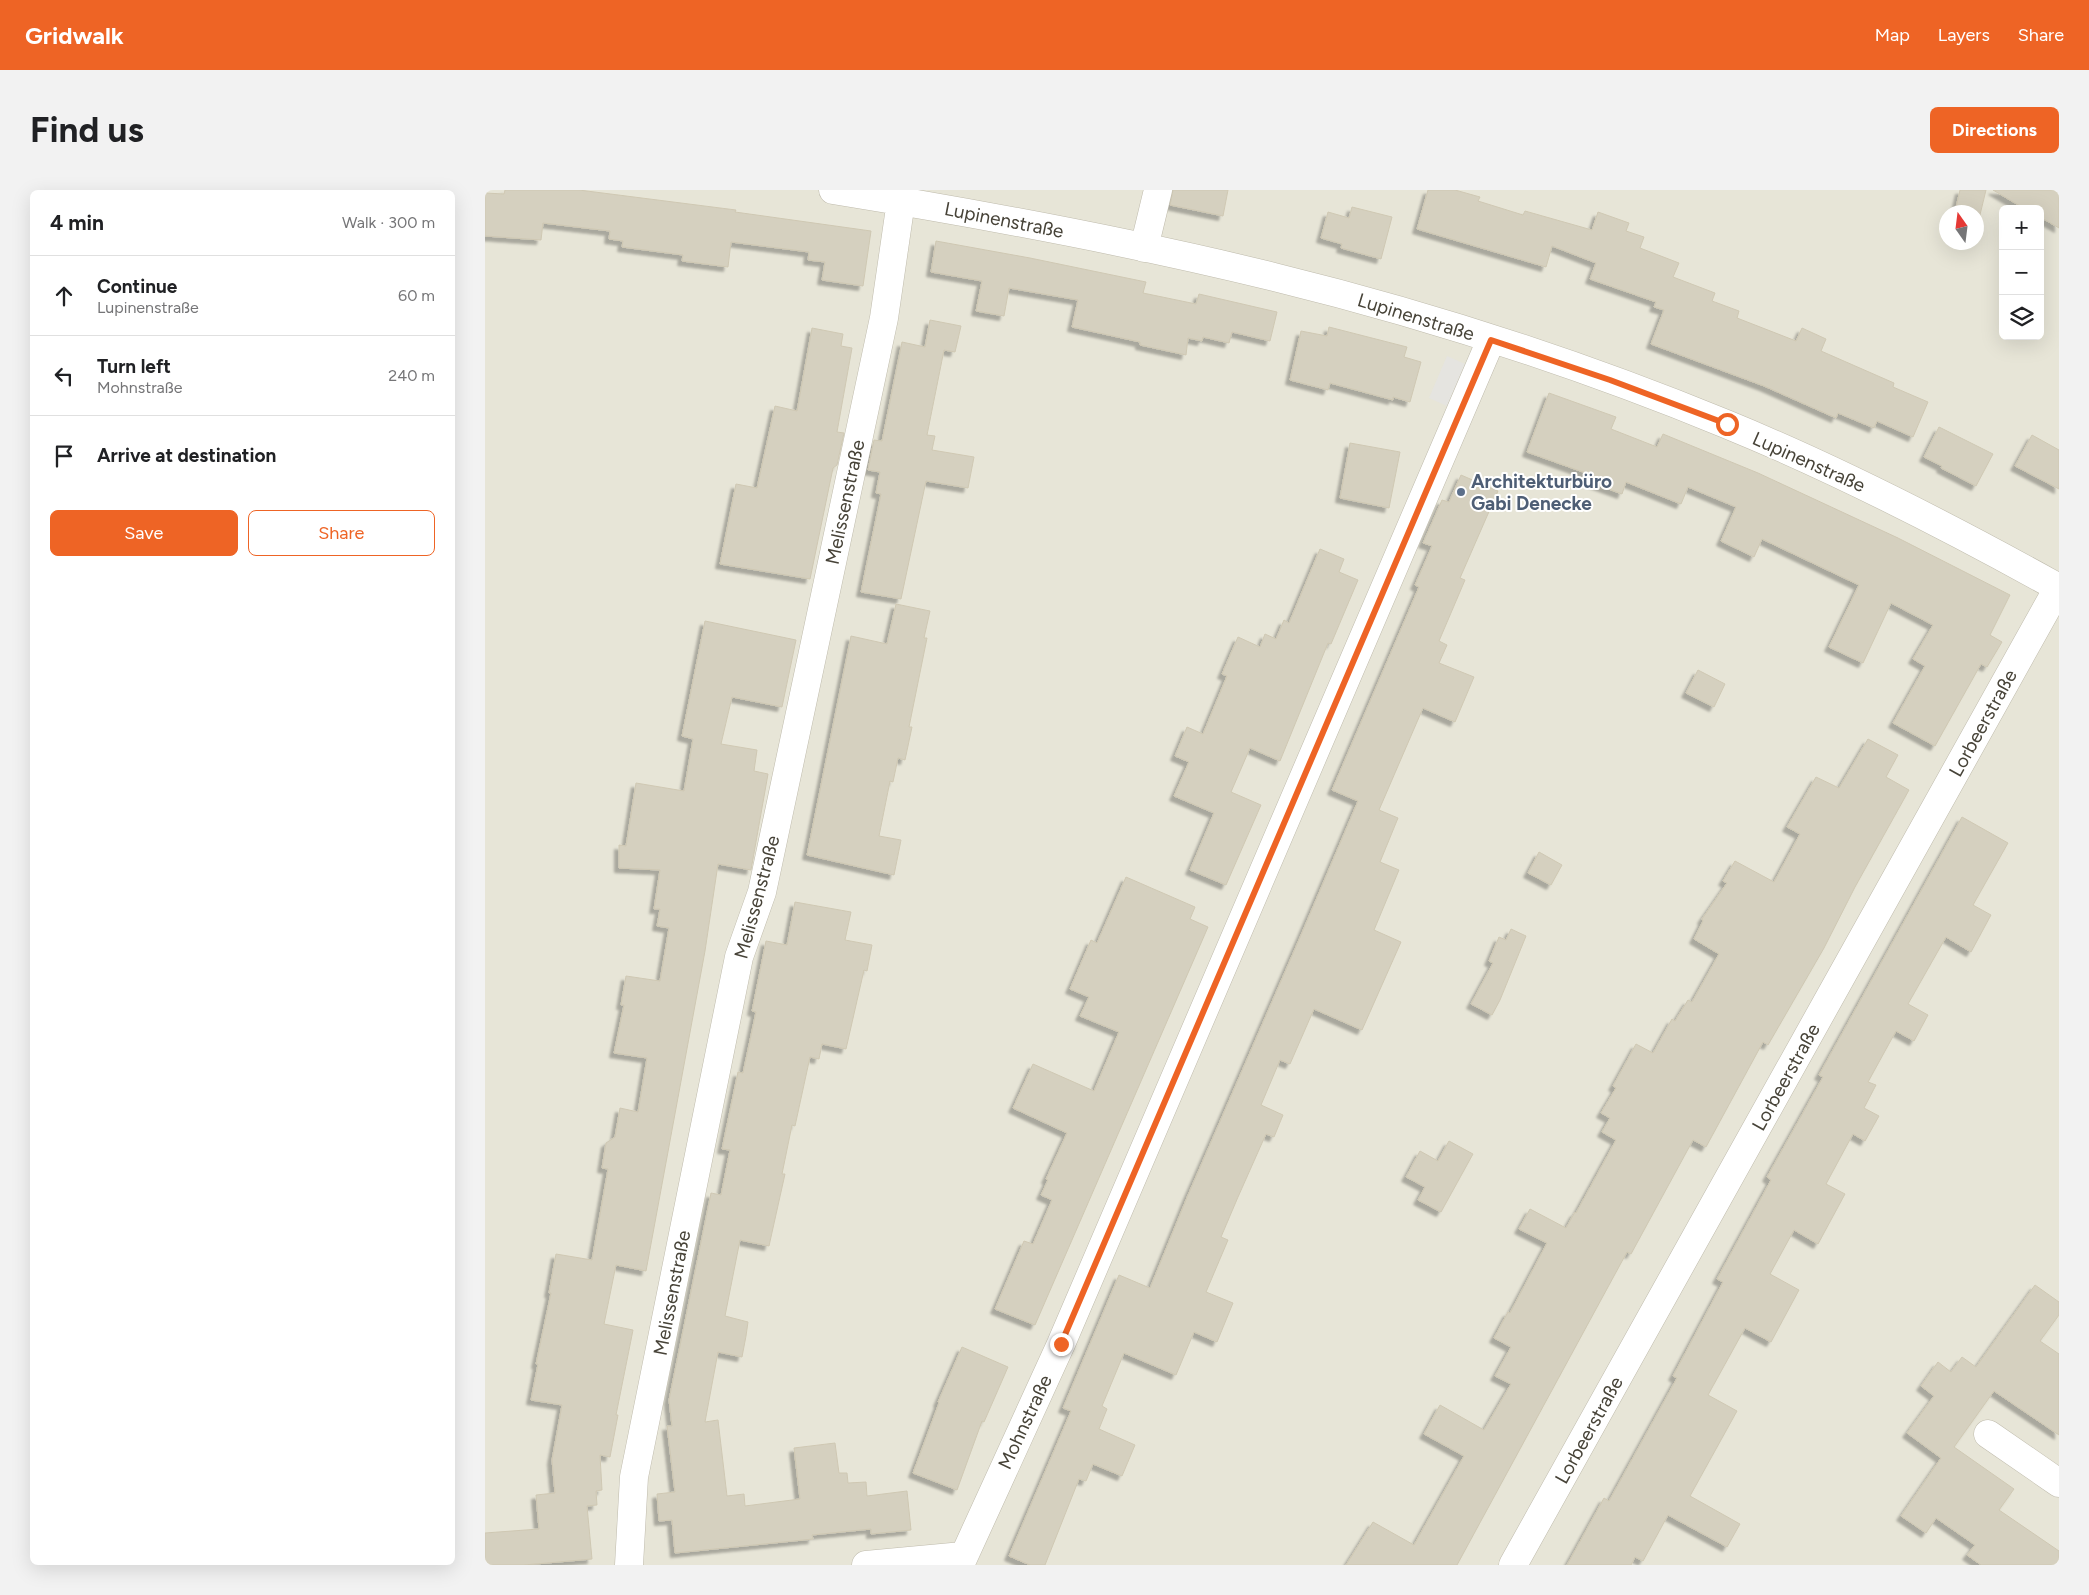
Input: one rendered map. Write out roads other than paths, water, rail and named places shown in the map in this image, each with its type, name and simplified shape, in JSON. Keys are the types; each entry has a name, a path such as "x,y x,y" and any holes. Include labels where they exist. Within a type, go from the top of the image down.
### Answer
{"street":[{"name":"Lupinenstraße","path":"833,190 1010,220 1275,277 1385,307 1491,340 1610,380 1727,424 1838,473 1929,518 2059,588"},
{"path":"1145,248 1158,190"},
{"name":"Melissenstraße","path":"629,1565 634,1477 739,957 762,892 884,318 901,201"},
{"name":"Mohnstraße","path":"961,1560 1065,1335 1491,340"},
{"name":"Lorbeerstraße","path":"1513,1565 2059,588"},
{"path":"1988,1434 2059,1483"},
{"path":"866,1565 961,1560"}],"place":[{"name":"Architekturbüro Gabi Denecke","path":"1461,492"}]}
